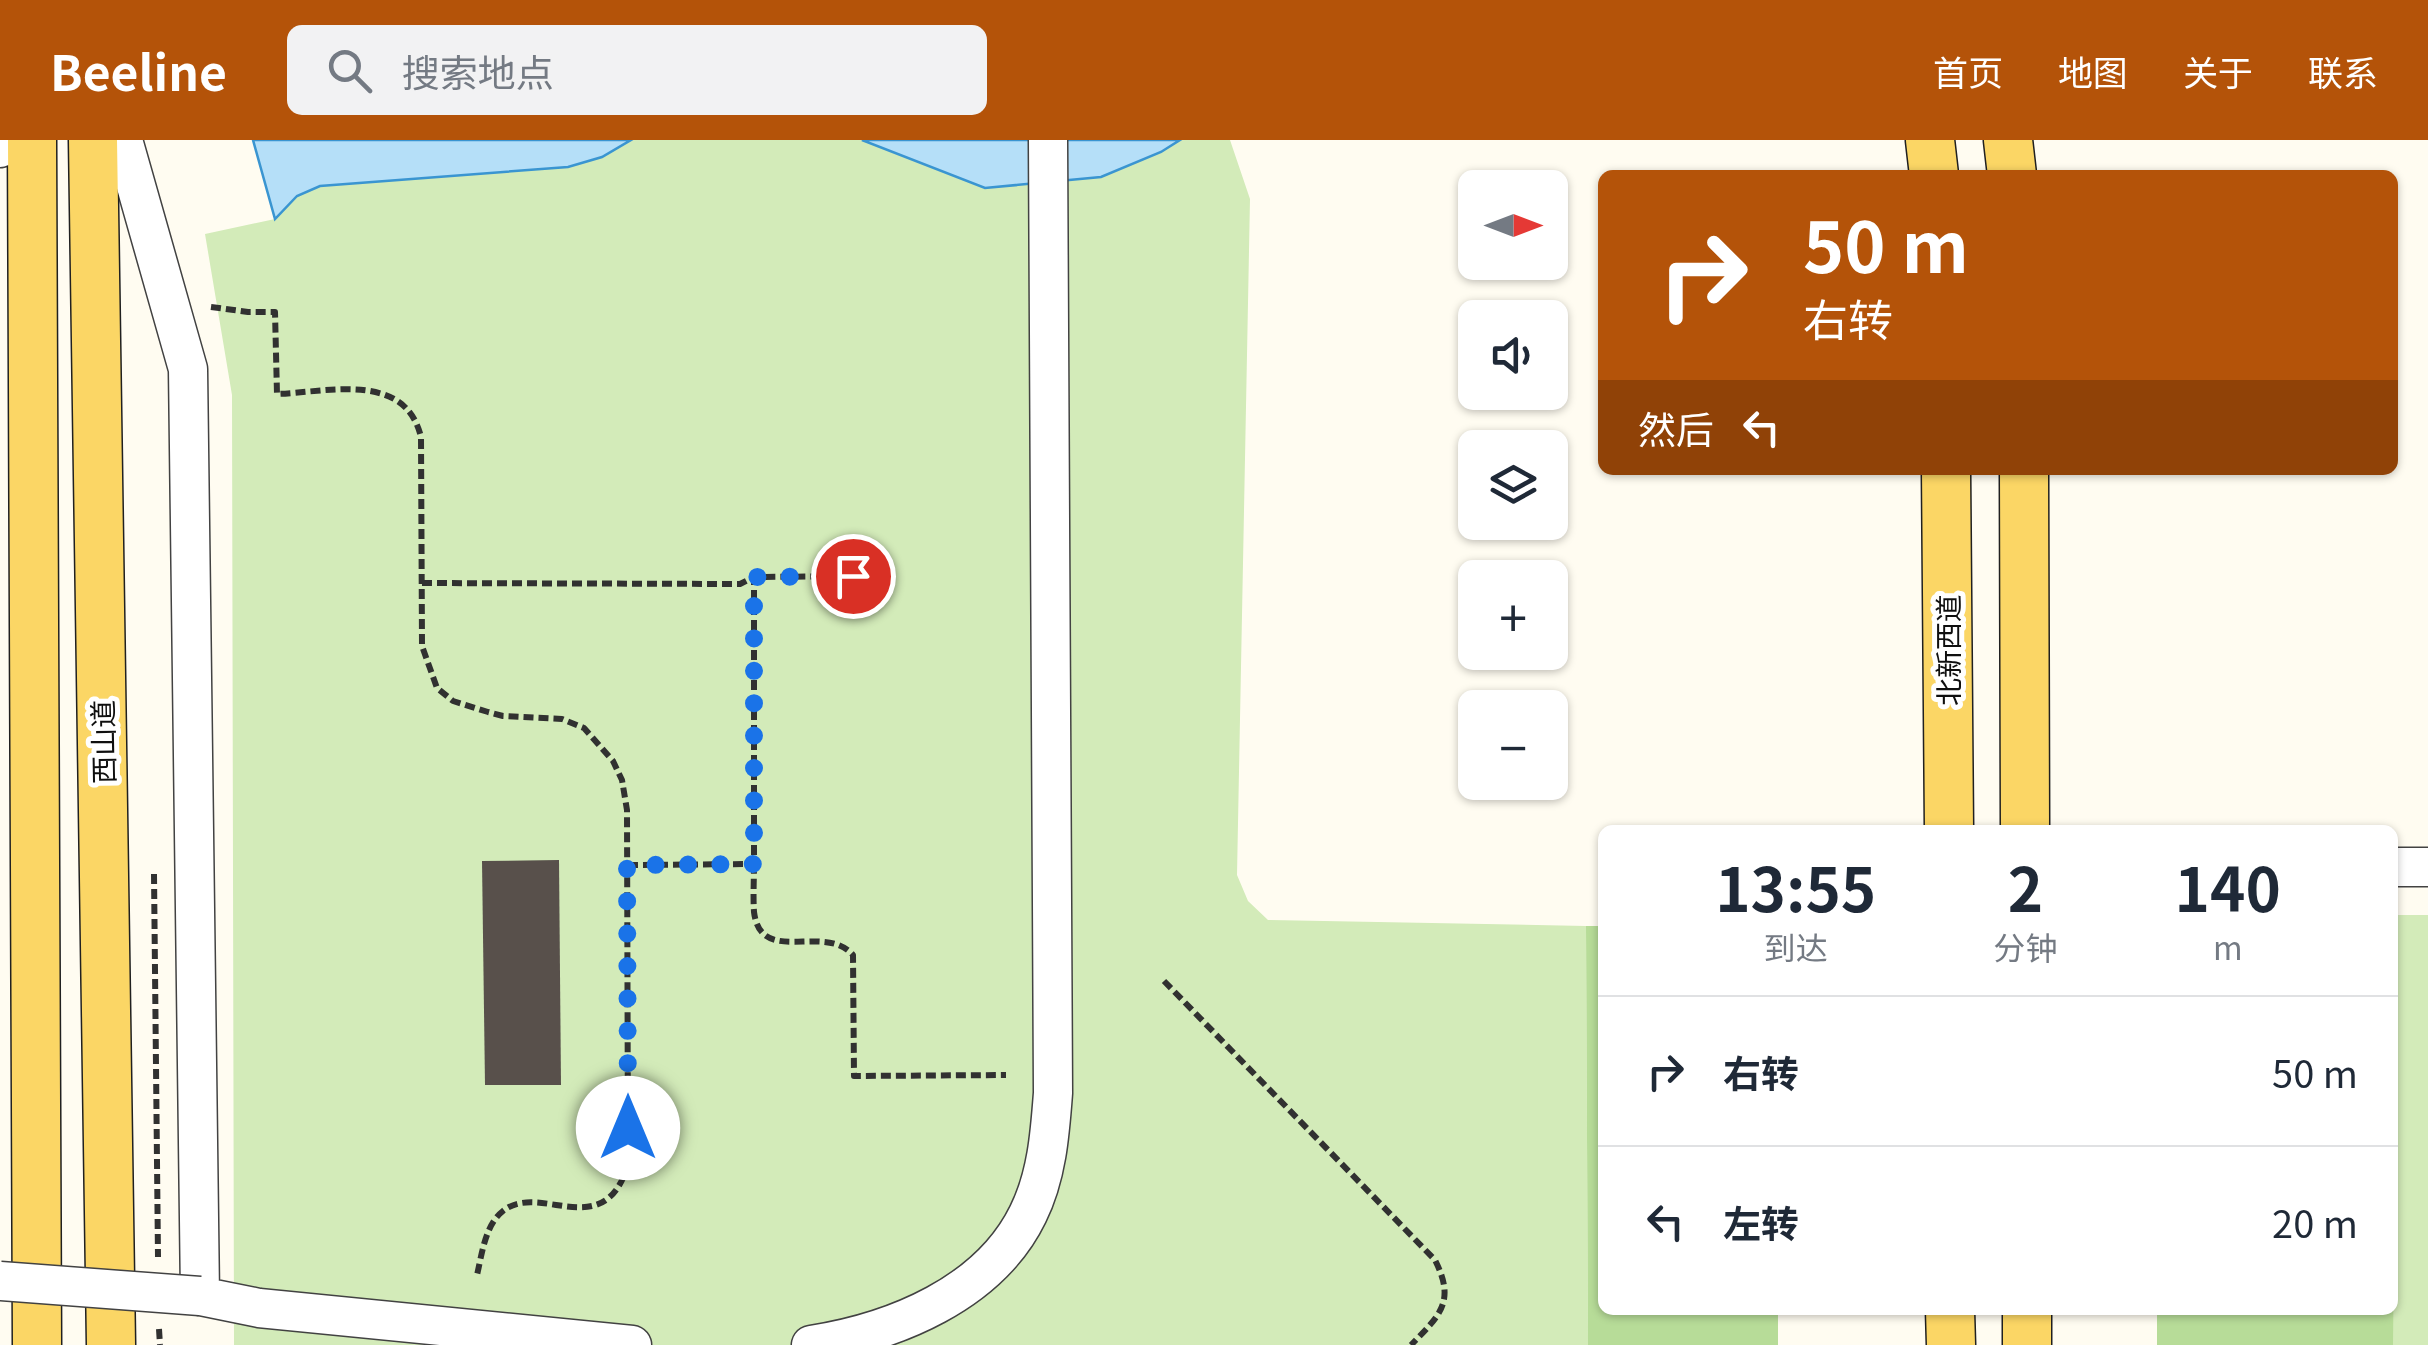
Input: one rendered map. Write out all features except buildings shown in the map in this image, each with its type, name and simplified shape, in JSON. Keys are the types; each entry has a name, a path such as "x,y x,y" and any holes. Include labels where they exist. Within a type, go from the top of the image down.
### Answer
{"main road":[{"path":"32,140 37,1345"},
{"name":"西山道","path":"93,140 110,1345"},
{"path":"1930,140 1933,170"},
{"path":"2008,140 2011,170"},
{"name":"北新西道","path":"1946,475 1949,825"},
{"path":"2024,475 2025,825"},
{"path":"1950,1315 1950,1345"},
{"path":"2027,1315 2027,1345"}],"street":[{"path":"0,148 5,140"},
{"path":"123,140 188,369 200,1296"},
{"path":"810,1345 900,1320 938,1304 974,1280 1004,1253 1028,1213 1048,1146 1053,1092 1048,140"},
{"path":"2398,868 2428,867"},
{"path":"0,1281 200,1296 259,1308 632,1345"}],"path":[{"path":"212,307 275,312 276,394 374,390 394,396 407,406 421,437 422,646 437,688 454,701 502,716 562,719 584,728 613,761 622,780 627,810 628,1165 622,1183 601,1204 524,1204 505,1208 486,1238 477,1275"},
{"path":"422,582 740,584 754,577 886,576"},
{"path":"754,577 754,913 758,926 778,942 832,941 845,946 853,955 854,1076 1006,1075"},
{"path":"627,865 754,864"},
{"path":"1164,982 1435,1260 1444,1279 1446,1298 1439,1316 1411,1345"}],"green space":[{"path":"631,140 862,140 985,188 1170,140 1230,140 1250,199 1237,875 1248,901 1268,920 1586,926 1588,1345 234,1345 232,395 205,234 275,219 297,196 320,186 568,167 601,157"},
{"path":"2398,915 2428,915 2428,1345 2157,1345 2157,1315 2398,1315"},
{"path":"1586,926 1598,926 1598,1315 1778,1315 1778,1345 1588,1345"},
{"path":"2157,1315 2393,1315 2393,1345 2157,1345"}],"water":[{"path":"253,140 631,140 602,157 568,167 320,186 297,196 275,219"},
{"path":"862,140 1180,140 1101,177 985,188"}],"route":[{"path":"628,1128 627,865 754,864 754,577 853,576"}]}
